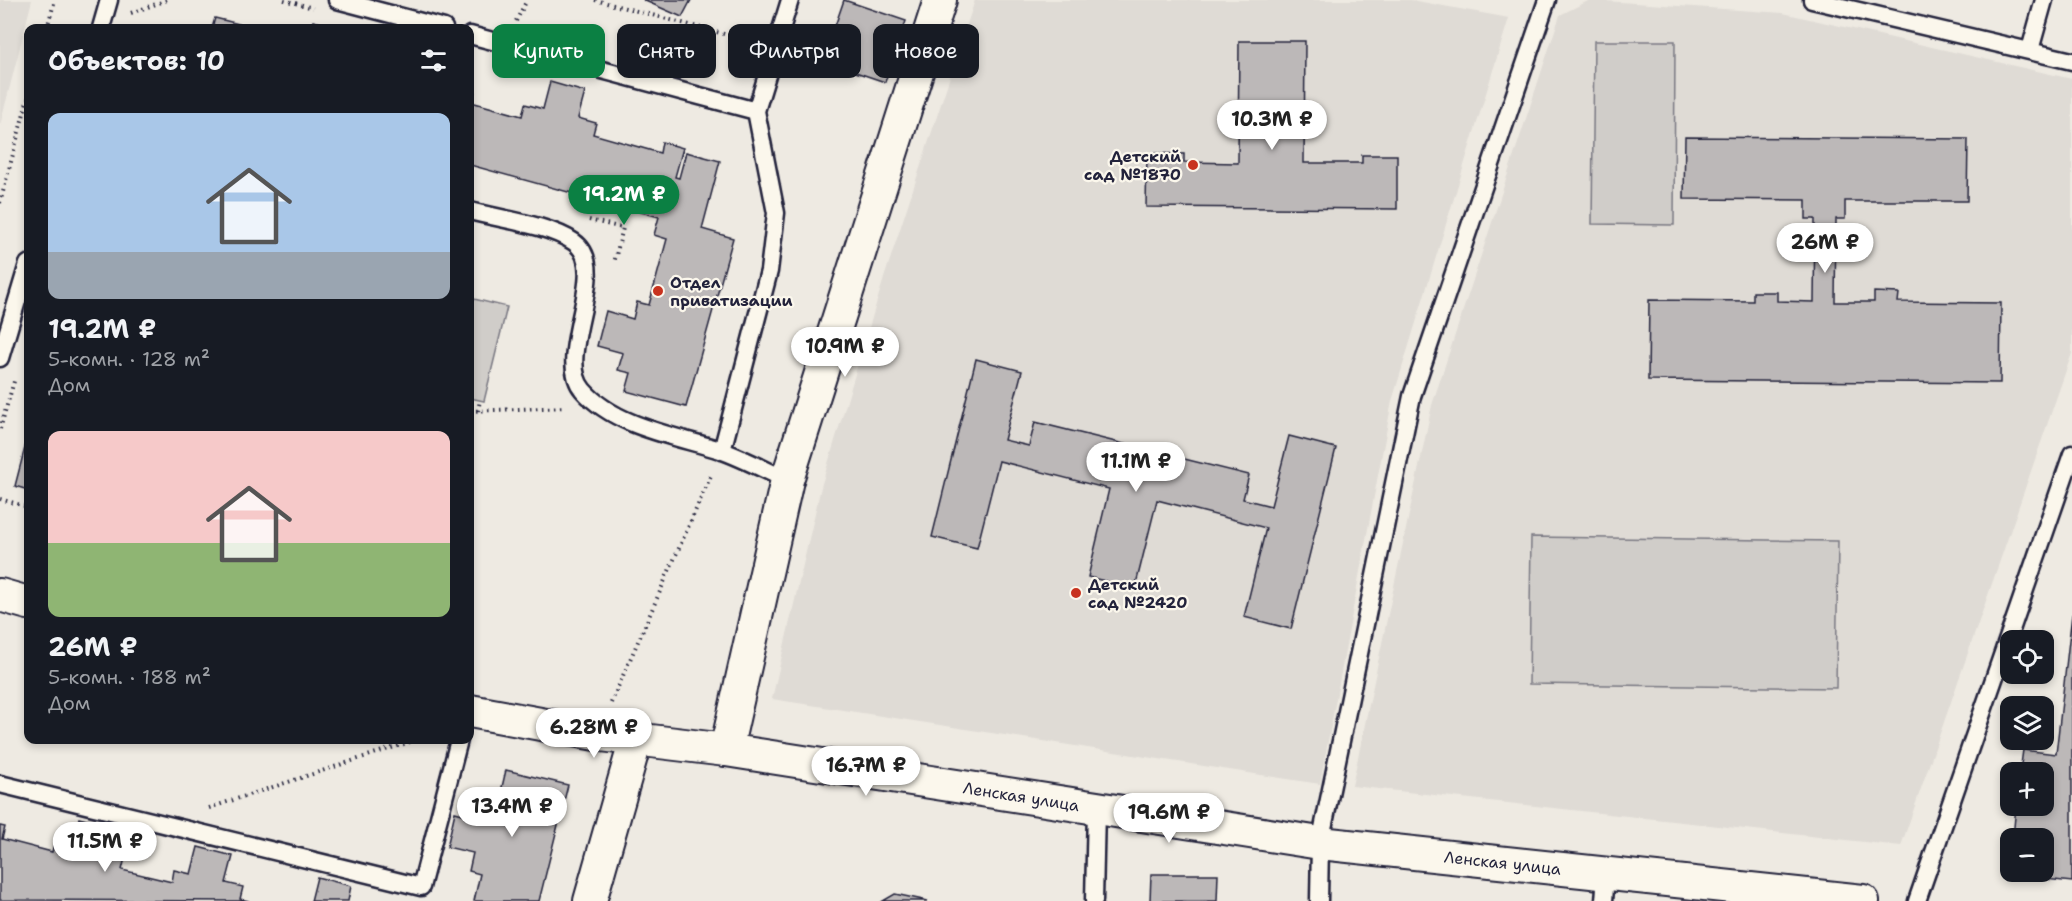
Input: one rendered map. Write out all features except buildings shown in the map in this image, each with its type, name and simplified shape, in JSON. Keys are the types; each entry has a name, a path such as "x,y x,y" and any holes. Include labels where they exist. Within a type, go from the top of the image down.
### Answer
{"street":[{"path":"726,750 787,480 940,0"},
{"path":"0,595 24,602"},
{"name":"Ленская улица","path":"474,712 601,735 726,750 1605,887 1863,901"},
{"path":"590,901 636,739"}],"lane":[{"path":"101,24 109,0"},
{"path":"722,451 769,271 776,213 756,111 790,0"},
{"path":"1319,901 1320,843 1412,396 1547,0"},
{"path":"1812,0 2072,61"},
{"path":"2030,50 2044,0"},
{"path":"331,6 423,24"},
{"path":"474,36 756,111"},
{"path":"474,212 562,235 577,244 586,260 587,280 573,369 582,389 600,405 625,420 722,451 787,480"},
{"path":"0,358 3,338 24,276"},
{"path":"1917,901 2072,454"},
{"path":"0,784 421,887 458,744"},
{"path":"1094,901 1096,808"}],"path":[{"path":"48,24 55,0"},
{"path":"125,16 167,0"},
{"path":"284,0 331,6"},
{"path":"514,24 527,0"},
{"path":"595,0 728,35"},
{"path":"0,203 24,113"},
{"path":"579,217 623,228 611,274"},
{"path":"478,411 480,400"},
{"path":"474,411 600,405"},
{"path":"601,735 603,721 722,451"},
{"path":"0,499 24,506"},
{"path":"161,823 404,744"}],"shaded area":[{"path":"0,0 32,0 24,24 0,125"},
{"path":"975,0 1411,0 1509,18 1392,401 1320,784 772,699 821,487 884,278 949,78 979,78 979,24 967,24"},
{"path":"1590,0 1783,13 2072,79 2072,353 1901,846 1352,786 1432,405 1560,15"},
{"path":"1594,41 1675,41 1674,225 1592,224"},
{"path":"474,299 507,307 484,401 474,399"},
{"path":"1531,537 1838,541 1836,688 1529,684"}],"place":[{"name":"Детский сад №1870","path":"1193,165"},
{"name":"Отдел приватизации","path":"658,291"},
{"name":"Детский сад №2420","path":"1076,593"}]}
